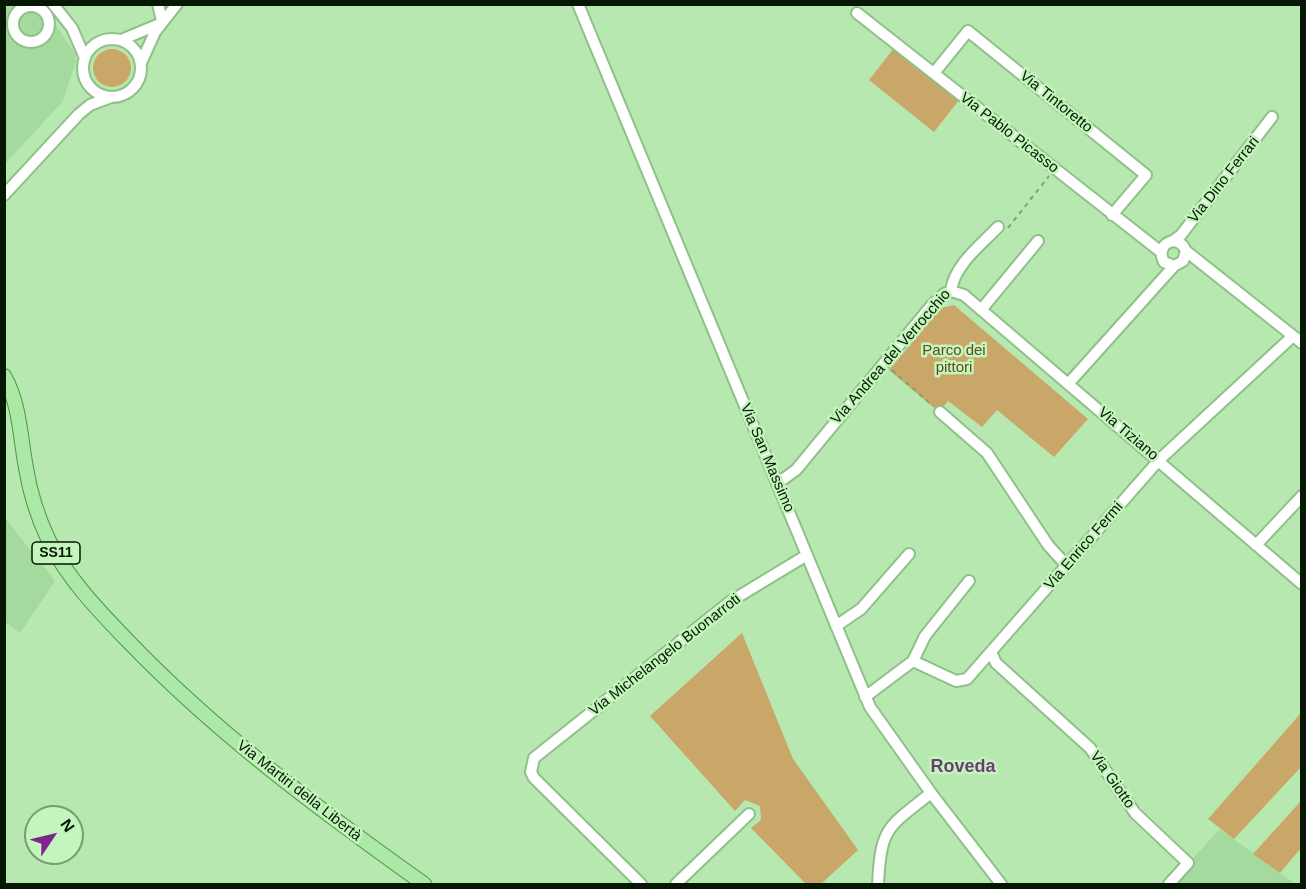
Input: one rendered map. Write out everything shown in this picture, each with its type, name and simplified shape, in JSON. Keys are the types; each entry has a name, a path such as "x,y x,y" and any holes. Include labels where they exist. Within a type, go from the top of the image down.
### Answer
{"main road":[{"name":"Via Martiri della Libertà","path":"4,375 16,404 31,492 53,548 73,579 106,619 179,692 268,769 424,885"}],"street":[{"path":"14,4 14,17 14,29 20,38 30,42 41,40 48,31 49,20 43,10 33,5 22,9 14,17"},
{"path":"53,4 72,28 85,58 84,102 79,114"},
{"path":"4,195 79,114 90,105 128,93 134,87 139,80 146,50 162,21 158,4"},
{"path":"72,28 93,39 121,40 152,29 177,4"},
{"name":"Via San Massimo","path":"578,4 875,718 1001,885"},
{"name":"Via Pablo Picasso","path":"857,13 1161,252"},
{"name":"Via Tintoretto","path":"934,73 968,31 1146,175 1112,215"},
{"path":"85,58 92,47 103,40"},
{"path":"121,40 135,49 141,64"},
{"path":"85,79 96,92 112,97"},
{"name":"Via Dino Ferrari","path":"1173,241 1181,235 1272,117"},
{"name":"Via Andrea del Verrocchio","path":"778,483 796,470 938,298 951,291 952,279 960,268 998,227"},
{"path":"981,310 1038,241"},
{"path":"1068,384 1174,266 1183,261 1185,251 1183,245 1173,241 1163,245 1161,252 1164,262 1174,266"},
{"path":"1185,251 1297,339"},
{"name":"Via Tiziano","path":"951,291 964,295 1302,584"},
{"name":"Via Enrico Fermi","path":"913,661 962,681 991,652 1159,460 1297,339"},
{"path":"940,412 987,453 1048,545 1067,566"},
{"path":"1256,545 1302,496"},
{"path":"836,626 861,609 909,554"},
{"name":"Via Michelangelo Buonarroti","path":"641,885 542,787 534,778 531,765 540,752 731,601 807,555"},
{"path":"865,697 913,661 925,636 969,581"},
{"name":"Via Giotto","path":"991,652 996,663 1090,748 1135,813 1188,863 1168,885"},
{"path":"913,807 920,794 918,775"},
{"path":"878,885 880,850 891,825 931,793"},
{"path":"676,885 749,814"}],"path":[{"path":"998,227 1005,232 1055,170"},
{"path":"883,362 940,412"}],"shaded area":[{"path":"5,4 42,5 75,53 76,61 63,101 5,164"},
{"path":"5,518 55,581 20,633 5,622"},
{"path":"1220,829 1295,884 1169,884"}],"green space":[{"path":"894,48 959,100 934,132 869,80"},
{"path":"112,49 126,54 131,68 126,82 112,87 98,82 93,68 98,54"},
{"name":"Parco dei pittori","path":"954,305 1088,419 1054,457 997,410 982,427 948,401 939,412 889,370 941,308"},
{"path":"742,633 793,759 858,850 821,884 806,884 751,828 761,820 760,806 745,800 735,811 650,716"},
{"path":"1301,713 1301,767 1234,839 1208,819"},
{"path":"1301,801 1301,848 1280,873 1253,854"}],"district":[{"name":"Roveda","path":"963,767"}]}
